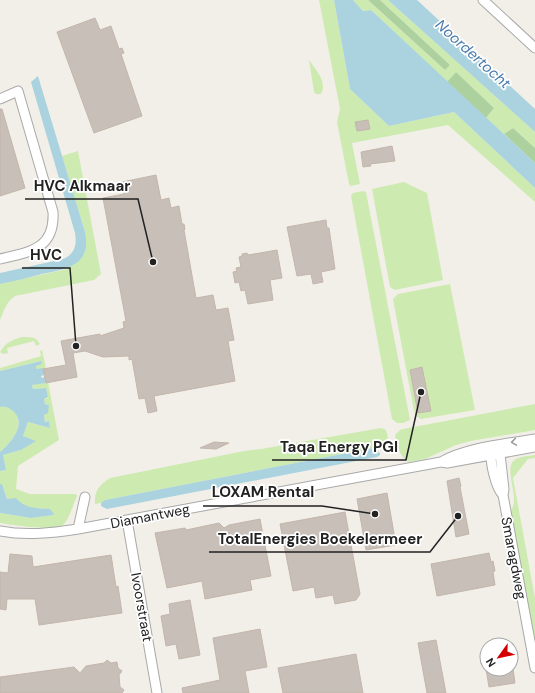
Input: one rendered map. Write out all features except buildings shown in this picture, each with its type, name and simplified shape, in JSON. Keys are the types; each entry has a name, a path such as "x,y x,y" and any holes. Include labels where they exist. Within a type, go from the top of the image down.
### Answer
{"street":[{"path":"483,0 535,48"},
{"path":"0,99 18,91 53,212 54,221 51,234 41,246 27,253 0,259"},
{"name":"Diamantweg","path":"441,462 450,456 535,439"},
{"path":"494,446 495,454"},
{"name":"Diamantweg","path":"0,531 24,534 48,533 78,529 441,462 446,463 535,447"},
{"name":"Smaragdweg","path":"495,454 499,490 502,495 535,668"},
{"path":"78,529 85,497"},
{"name":"Ivoorstraat","path":"127,520 157,693"}],"green space":[{"path":"319,0 334,0 350,89 389,126 454,112 535,188 535,202 448,125 352,143 360,184 351,186 349,184 337,122 340,109"},
{"path":"353,0 368,0 445,70 450,65 380,0 388,0 535,132 535,148 513,128 504,134 486,118 494,108 456,72 447,82 371,10 363,11"},
{"path":"368,0 380,0 450,65 445,70"},
{"path":"309,60 322,80 323,89 321,94 316,94 314,92"},
{"path":"456,72 494,108 486,118 447,82"},
{"path":"513,128 535,148 535,163 504,134"},
{"path":"78,151 101,274 94,280 15,296 7,304 0,320 0,284 67,269 85,232 62,156"},
{"path":"404,182 427,193 443,280 395,290 390,287 372,189"},
{"path":"363,191 366,192 410,420 403,423 397,423 392,419 351,196 353,193"},
{"path":"450,284 475,410 421,419 416,416 414,411 393,299 398,294"},
{"path":"21,337 34,338 40,344 36,346 34,341 7,348 8,353 3,354 0,352 9,342"},
{"path":"42,350 46,369 36,369 36,366 40,361 0,371 0,368 41,356 40,351"},
{"path":"48,382 59,440 18,466 16,489 30,494 76,494 77,496 68,518 64,524 59,526 43,528 0,523 0,513 31,518 53,515 50,509 31,508 7,499 2,484 0,484 0,471 6,470 3,455 21,450 35,441 23,436 28,422 50,428 49,421 45,422 44,415 49,405 45,404 44,399 48,398 46,388 33,389 32,385"},
{"path":"535,404 535,430 471,441 456,445 425,459 409,462 403,457 398,447 395,435 403,429"},
{"path":"3,406 12,409 17,414 19,420 18,427 11,441 0,452 0,407"},
{"path":"381,428 386,430 388,438 376,449 373,448 105,500 101,503 95,504 96,492 103,483 110,478 244,451"},
{"path":"535,455 535,458 528,459 513,478 535,598 535,643 510,516 514,505 514,496 510,472 511,466 516,459"}],"water":[{"path":"334,0 353,0 363,11 371,10 535,163 535,188 454,112 389,126 350,89"},
{"name":"Noordertocht","path":"388,0 417,0 535,109 535,132"},
{"path":"38,76 85,232 85,252 76,264 60,270 0,284 0,273 63,259 73,252 76,241 75,233 31,82"},
{"path":"41,361 42,364 36,366 36,369 43,368 44,375 41,376 42,378 45,377 46,383 32,385 33,389 46,388 48,397 44,399 45,404 49,405 48,413 44,415 45,422 49,421 50,428 28,422 23,436 36,441 21,450 3,455 6,470 0,471 0,452 16,434 19,422 18,417 9,408 0,407 0,371"},
{"path":"373,448 380,453 380,455 377,457 107,509 101,506 101,503 105,500"},
{"path":"0,484 2,484 7,499 16,498 27,506 50,509 54,515 31,518 0,513"}],"place":[{"name":"HVC Alkmaar","path":"153,262"},
{"name":"HVC","path":"76,346"},
{"name":"Taqa Energy PGI","path":"421,392"},
{"name":"LOXAM Rental","path":"375,514"},
{"name":"TotalEnergies Boekelermeer","path":"458,516"}]}
